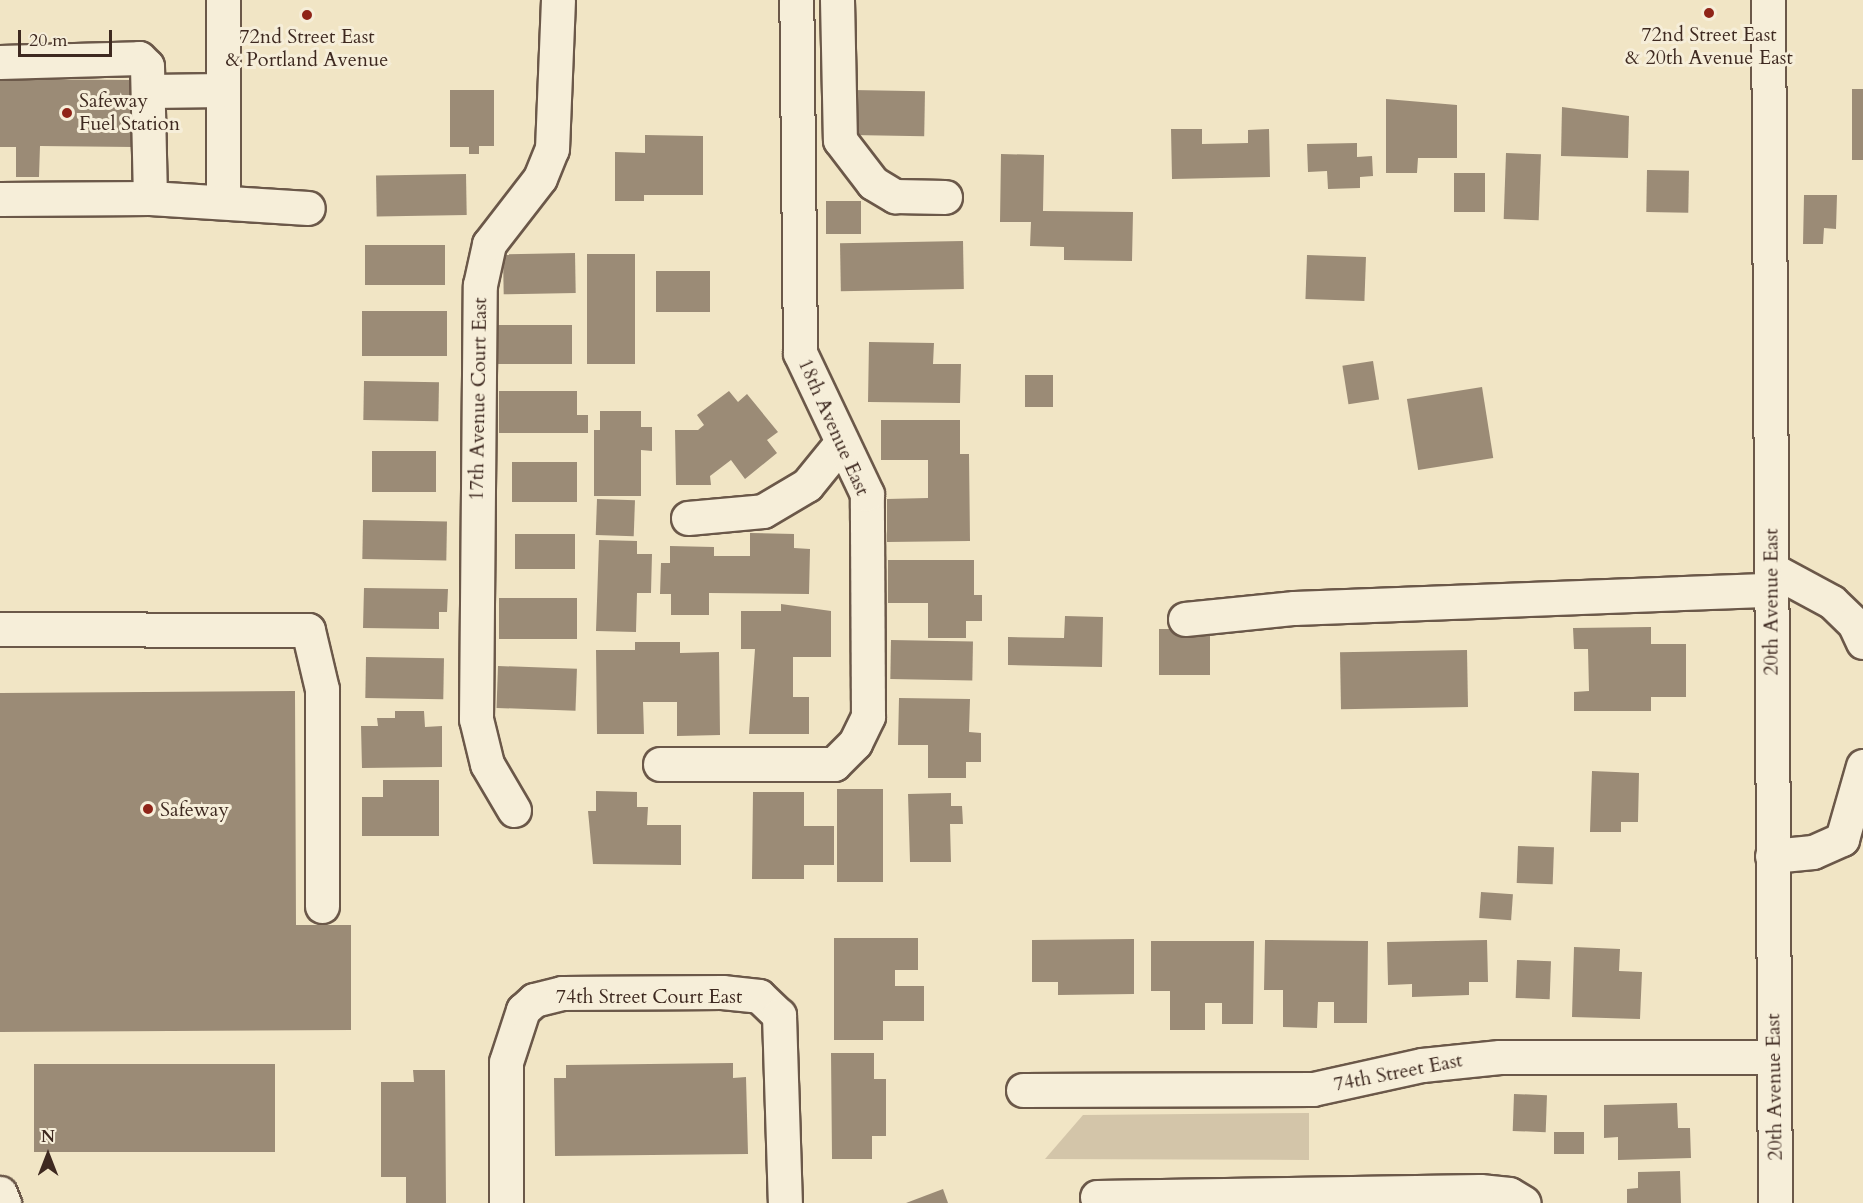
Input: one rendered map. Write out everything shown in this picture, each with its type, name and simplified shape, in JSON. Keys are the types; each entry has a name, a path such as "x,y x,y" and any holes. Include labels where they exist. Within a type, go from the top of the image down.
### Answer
{"street":[{"path":"223,0 223,200"},
{"name":"17th Avenue Court East","path":"514,810 488,764 476,719 480,285 489,244 540,178 552,149 558,0"},
{"name":"18th Avenue East","path":"660,764 834,764 855,743 868,716 872,688 870,515 857,469 841,443 800,353 796,0"},
{"path":"837,0 840,140 873,183 895,196 945,197"},
{"name":"20th Avenue East","path":"1768,0 1775,1203"},
{"path":"0,62 139,58 147,66 150,91 150,198"},
{"path":"150,91 223,90"},
{"path":"0,199 223,200 308,208"},
{"path":"688,518 763,511 807,485 841,443"},
{"path":"1185,619 1294,608 1771,580 1832,602 1854,623 1863,642"},
{"path":"0,628 309,630 322,689 322,906"},
{"path":"1772,856 1813,852 1842,839 1863,766"},
{"name":"74th Street Court East","path":"506,1203 506,1062 523,1010 534,1000 562,993 711,992 759,996 779,1015 784,1203"},
{"name":"74th Street East","path":"1023,1090 1313,1089 1489,1057 1773,1057"},
{"path":"1097,1197 1480,1191 1509,1194 1524,1203"},
{"path":"0,1193 4,1203"}],"shaded area":[{"path":"1309,1113 1309,1160 1045,1159 1083,1115"}],"building":[{"name":"Safeway Fuel Station","path":"0,79 134,80 133,147 40,146 39,177 16,177 16,147 0,147"},
{"path":"1852,89 1863,89 1863,160 1852,160"},
{"path":"450,90 494,90 494,146 479,146 479,154 469,154 469,147 450,147"},
{"path":"852,90 925,91 924,136 851,135"},
{"path":"1386,99 1457,105 1457,158 1418,158 1417,173 1386,173"},
{"path":"1562,107 1629,116 1628,158 1561,156"},
{"path":"1171,129 1202,129 1202,144 1248,143 1248,130 1269,129 1270,177 1172,179"},
{"path":"645,135 703,136 703,195 644,195 644,201 615,201 615,152 645,153"},
{"path":"1357,143 1357,157 1372,156 1373,176 1360,177 1360,188 1328,189 1327,171 1308,172 1307,144"},
{"path":"1506,153 1541,154 1539,220 1504,219"},
{"path":"1001,154 1044,155 1043,211 1133,212 1132,261 1064,260 1064,247 1030,246 1031,222 1000,222"},
{"path":"1647,170 1689,171 1688,213 1646,212"},
{"path":"1454,173 1485,173 1485,212 1454,212"},
{"path":"466,174 467,215 377,217 376,176"},
{"path":"1804,195 1837,195 1836,229 1824,228 1823,244 1803,244"},
{"path":"826,201 861,201 861,234 826,234"},
{"path":"963,241 964,289 841,291 840,243"},
{"path":"365,245 445,245 445,285 365,285"},
{"path":"575,253 576,293 504,294 503,254"},
{"path":"587,254 635,254 635,364 587,364"},
{"path":"1307,255 1366,257 1364,301 1305,299"},
{"path":"656,271 710,271 710,312 656,312"},
{"path":"362,311 447,311 447,356 362,356"},
{"path":"497,325 572,325 572,364 497,364"},
{"path":"869,342 934,343 933,364 961,364 960,403 868,402"},
{"path":"1373,361 1379,400 1348,404 1342,366"},
{"path":"1025,375 1053,375 1053,407 1025,407"},
{"path":"364,381 439,382 438,421 363,420"},
{"path":"1482,387 1493,458 1418,470 1407,399"},
{"path":"499,391 577,391 577,415 588,415 588,433 499,433"},
{"path":"729,391 738,402 747,394 778,432 767,440 777,453 745,479 731,460 710,476 711,485 676,485 675,430 698,430 704,425 697,415"},
{"path":"600,411 641,411 641,427 652,427 652,451 641,450 641,496 594,496 594,430 600,430"},
{"path":"881,420 960,420 960,454 969,454 970,541 887,542 887,499 928,498 928,460 881,460"},
{"path":"372,451 436,451 436,492 372,492"},
{"path":"512,462 577,462 577,502 512,502"},
{"path":"597,499 635,500 634,536 596,535"},
{"path":"363,520 447,521 446,560 362,559"},
{"path":"750,533 794,534 794,548 810,549 809,594 709,593 709,615 671,615 671,594 660,594 661,563 670,563 670,546 714,547 714,556 750,556"},
{"path":"515,534 575,534 575,569 515,569"},
{"path":"599,540 637,541 637,554 652,554 651,593 637,593 636,632 596,631"},
{"path":"888,560 974,560 974,595 982,595 982,621 966,621 966,638 928,638 928,603 888,603"},
{"path":"364,588 448,589 447,612 439,612 439,629 363,628"},
{"path":"499,598 577,598 577,639 499,639"},
{"path":"781,604 831,611 831,657 793,657 793,697 809,697 809,734 749,734 755,649 741,649 741,611 781,611"},
{"path":"1065,616 1103,617 1102,667 1008,665 1008,637 1064,638"},
{"path":"1651,627 1651,644 1686,644 1686,697 1651,697 1651,711 1574,711 1574,692 1589,691 1588,649 1574,649 1573,628"},
{"path":"1159,629 1210,629 1210,675 1159,675"},
{"path":"891,640 973,641 972,680 890,679"},
{"path":"635,642 680,642 680,653 719,652 720,735 677,736 677,702 643,702 644,734 597,734 596,650 635,650"},
{"path":"1467,650 1468,707 1341,709 1340,652"},
{"path":"366,657 444,658 443,699 365,698"},
{"path":"498,666 577,669 575,711 497,708"},
{"name":"Safeway","path":"295,691 296,925 351,925 351,1030 0,1032 0,693"},
{"path":"899,698 970,699 969,732 981,733 981,762 966,762 966,778 928,778 928,745 898,745"},
{"path":"395,711 424,711 425,727 442,726 442,767 362,768 361,726 378,726 377,718 395,718"},
{"path":"1592,771 1639,773 1638,822 1621,822 1621,832 1590,832"},
{"path":"383,780 439,780 439,836 362,836 362,797 383,797"},
{"path":"837,789 883,789 883,882 837,882"},
{"path":"596,791 637,792 637,807 648,807 647,825 681,825 681,865 593,864 588,811 596,811"},
{"path":"753,792 804,792 804,826 834,826 834,865 804,865 804,879 752,879"},
{"path":"951,793 951,806 962,806 963,824 950,824 951,862 910,862 908,794"},
{"path":"1518,846 1554,847 1553,884 1517,883"},
{"path":"1481,892 1513,894 1511,920 1479,918"},
{"path":"834,938 918,938 918,970 895,970 895,986 924,986 924,1021 883,1021 883,1040 834,1040"},
{"path":"1134,939 1134,994 1058,995 1058,982 1032,982 1032,940"},
{"path":"1265,940 1368,941 1367,1023 1334,1023 1334,1002 1318,1002 1317,1028 1283,1027 1283,990 1264,990"},
{"path":"1487,940 1488,982 1469,982 1469,995 1412,997 1412,984 1388,985 1387,942"},
{"path":"1151,941 1254,941 1253,1024 1222,1024 1222,1003 1205,1003 1205,1030 1170,1030 1170,991 1151,991"},
{"path":"1574,947 1620,949 1619,971 1642,972 1640,1019 1572,1017"},
{"path":"1517,960 1551,961 1550,999 1516,998"},
{"path":"831,1053 874,1053 874,1079 886,1079 886,1136 872,1136 872,1159 832,1159"},
{"path":"733,1063 733,1078 746,1077 748,1154 555,1156 554,1078 566,1078 566,1065"},
{"path":"34,1064 275,1064 275,1152 34,1152"},
{"path":"413,1070 445,1070 446,1203 406,1203 406,1177 381,1177 381,1082 414,1082"},
{"path":"1514,1094 1547,1095 1546,1132 1513,1131"},
{"path":"1677,1103 1678,1128 1690,1128 1691,1158 1618,1160 1618,1137 1604,1138 1604,1105"},
{"path":"1554,1132 1584,1132 1584,1154 1554,1154"},
{"path":"1680,1171 1681,1203 1627,1203 1627,1189 1638,1188 1638,1172"},
{"path":"943,1189 948,1203 906,1203"}],"place":[{"name":"72nd Street East & 20th Avenue East","path":"1709,13"},
{"name":"72nd Street East & Portland Avenue","path":"307,15"},
{"name":"Safeway Fuel Station","path":"67,113"},
{"name":"Safeway","path":"148,809"}]}
